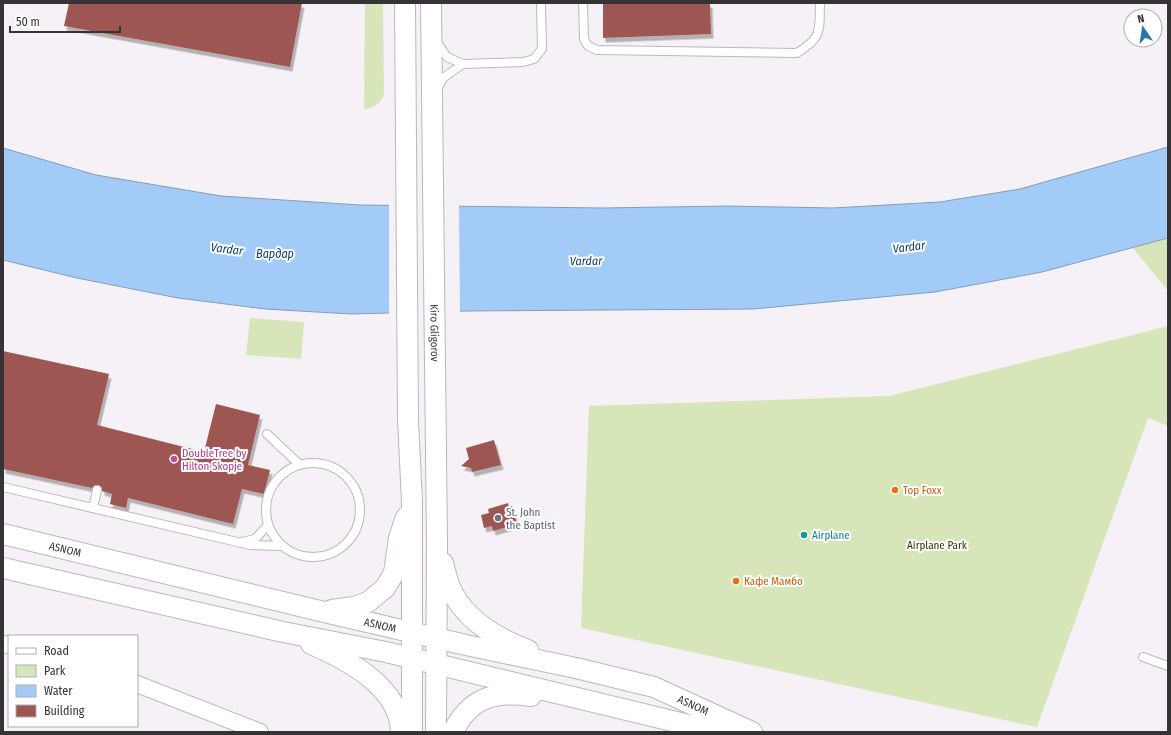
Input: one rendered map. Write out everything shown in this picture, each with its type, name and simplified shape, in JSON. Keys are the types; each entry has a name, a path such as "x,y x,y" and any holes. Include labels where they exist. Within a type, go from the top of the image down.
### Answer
{"street":[{"path":"405,3 408,420 412,502 412,732"},
{"name":"Kiro Gligorov","path":"431,3 437,542 436,732"},
{"path":"320,611 354,608 368,602 385,588 394,573 399,538 412,502"},
{"name":"ASNOM","path":"3,534 320,611 576,668 654,687 752,732"},
{"path":"437,542 450,587 459,604 481,627 514,644 576,668"},
{"name":"ASNOM","path":"3,568 284,632 436,663 718,732"},
{"path":"284,632 325,650 377,682 391,699 401,721 401,732"},
{"path":"138,684 260,732"},
{"path":"453,732 459,720 474,704 491,696 511,693 534,696 590,708 638,713"}],"lane":[{"path":"432,33 447,58 463,64 523,62 534,59 542,49 541,3"},
{"path":"583,3 584,38 588,46 597,50 797,54 812,44 819,33 820,3"},
{"path":"432,106 443,78 463,64"},
{"path":"267,434 299,464"},
{"path":"313,463 327,465 340,471 350,480 359,499 359,520 355,532 346,544 335,552 322,556 308,557 294,554 282,546 274,537 268,525 265,512 267,496 274,482 285,471 299,464 313,463"},
{"path":"3,487 250,545 282,546"},
{"path":"92,508 96,490"},
{"path":"240,542 255,539 268,525"},
{"path":"1143,657 1168,666"}],"green space":[{"path":"365,3 383,3 384,92 380,102 364,109"},
{"path":"1168,238 1168,291 1133,248"},
{"path":"250,318 304,322 301,359 246,355"},
{"name":"Airplane Park","path":"1168,326 1168,426 1148,418 1037,727 581,628 589,406 889,396"}],"water":[{"name":"Вардар","path":"1168,147 1168,238 1042,272 935,292 753,309 466,311 351,314 265,309 178,298 77,278 3,260 3,148 96,175 221,196 360,205 604,208 726,206 833,208 940,202 1020,189"}],"pier":[{"path":"389,203 459,204 460,313 389,315"}],"building":[{"path":"69,3 302,3 290,67 64,26"},
{"path":"603,3 710,3 711,34 603,38"},
{"path":"3,351 109,374 97,425 204,452 216,404 260,415 248,465 270,470 264,494 242,489 233,524 128,498 126,508 110,504 112,494 102,491 102,488 99,485 95,485 92,488 3,469"},
{"path":"494,440 501,465 472,472 471,468 461,466 469,459 466,448"},
{"name":"St. John the Baptist","path":"508,503 509,507 512,506 516,521 513,522 514,525 493,531 492,526 484,528 481,515 489,513 488,509"}],"place":[{"name":"DoubleTree by Hilton Skopje","path":"174,459"},
{"name":"Top Foxx","path":"895,490"},
{"name":"St. John the Baptist","path":"498,518"},
{"name":"Airplane","path":"804,535"},
{"name":"Кафе Мамбо","path":"736,581"}],"water label":[{"name":"Vardar","path":"909,247"},
{"name":"Vardar","path":"227,249"},
{"name":"Vardar","path":"586,261"}]}
